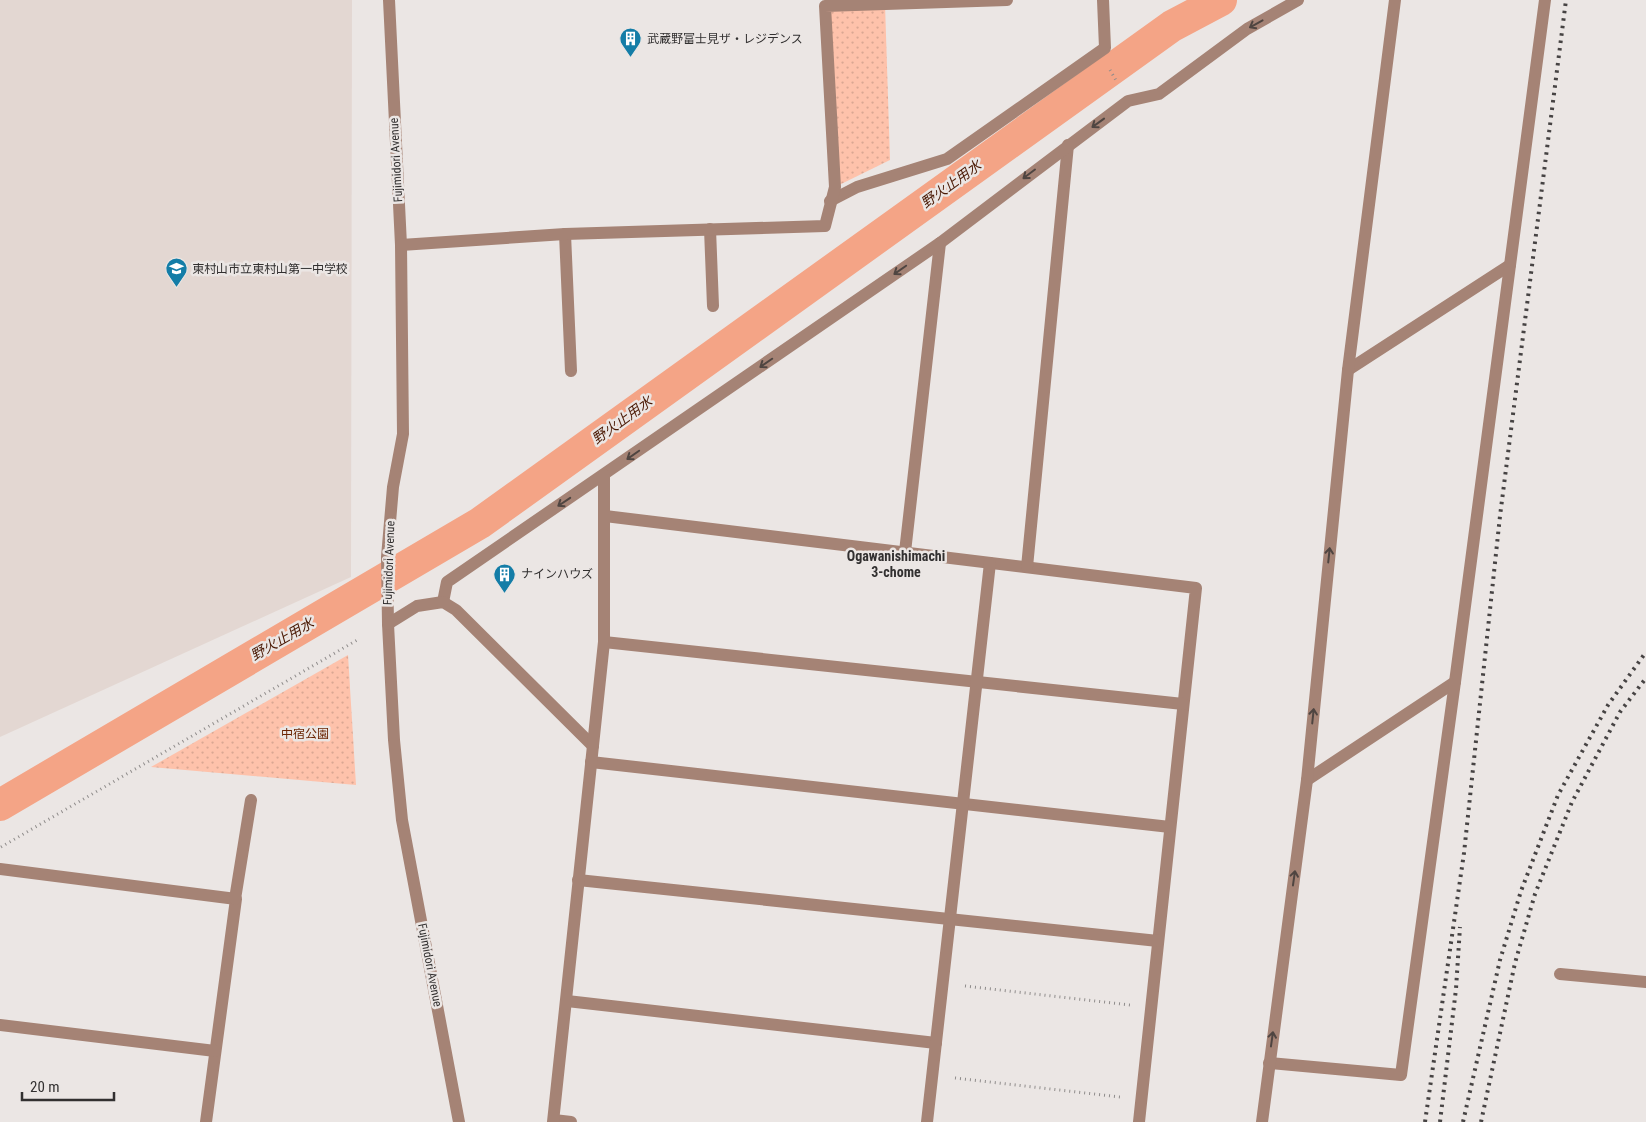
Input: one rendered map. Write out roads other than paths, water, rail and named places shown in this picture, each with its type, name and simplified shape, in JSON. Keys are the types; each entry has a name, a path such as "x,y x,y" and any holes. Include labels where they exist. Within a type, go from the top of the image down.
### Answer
{"street":[{"name":"Fujimidori Avenue","path":"389,0 400,245 403,434 393,487 387,557 387,604 394,740 402,820 459,1122"},
{"path":"400,245 565,234 825,226 835,186 825,6 1007,0"},
{"path":"830,202 857,186 947,159 1105,48 1102,0"},
{"path":"443,602 447,582 940,243 1128,101 1159,94 1247,29 1298,0"},
{"path":"1262,1122 1307,780 1348,370 1395,0"},
{"path":"1269,1063 1401,1075 1545,0"},
{"path":"1027,568 1068,145"},
{"path":"710,229 713,306"},
{"path":"565,234 571,370"},
{"path":"905,552 940,243"},
{"path":"1348,370 1510,265"},
{"path":"571,1122 553,1121 604,642 604,475"},
{"path":"605,516 1196,588 1138,1122"},
{"path":"926,1122 990,563"},
{"path":"388,624 417,606 443,602 456,610 593,746"},
{"path":"604,642 1183,704"},
{"path":"1307,780 1455,682"},
{"path":"591,762 1170,827"},
{"path":"206,1122 235,899 251,800"},
{"path":"0,869 235,899"},
{"path":"578,880 1158,941"},
{"path":"1560,974 1646,982"},
{"path":"566,1002 936,1043"},
{"path":"0,1025 215,1052"}],"waterway":[{"name":"野火止用水","path":"0,805 480,523 1172,26 1221,0"}],"railway":[{"path":"1425,1122 1464,853 1500,516 1566,0"},
{"path":"1463,1122 1500,960 1521,891 1558,795 1608,705 1646,652"},
{"path":"1481,1122 1515,963 1535,894 1572,802 1620,712 1646,678"},
{"path":"1440,1122 1456,989 1460,927"}],"place":[{"name":"武蔵野富士見ザ・レジデンス","path":"631,58"},
{"name":"東村山市立東村山第一中学校","path":"176,288"},
{"name":"ナインハウズ","path":"505,593"}],"district":[{"name":"Ogawanishimachi 3-chome","path":"896,564"}],"park label":[{"name":"中宿公園","path":"305,734"}]}
